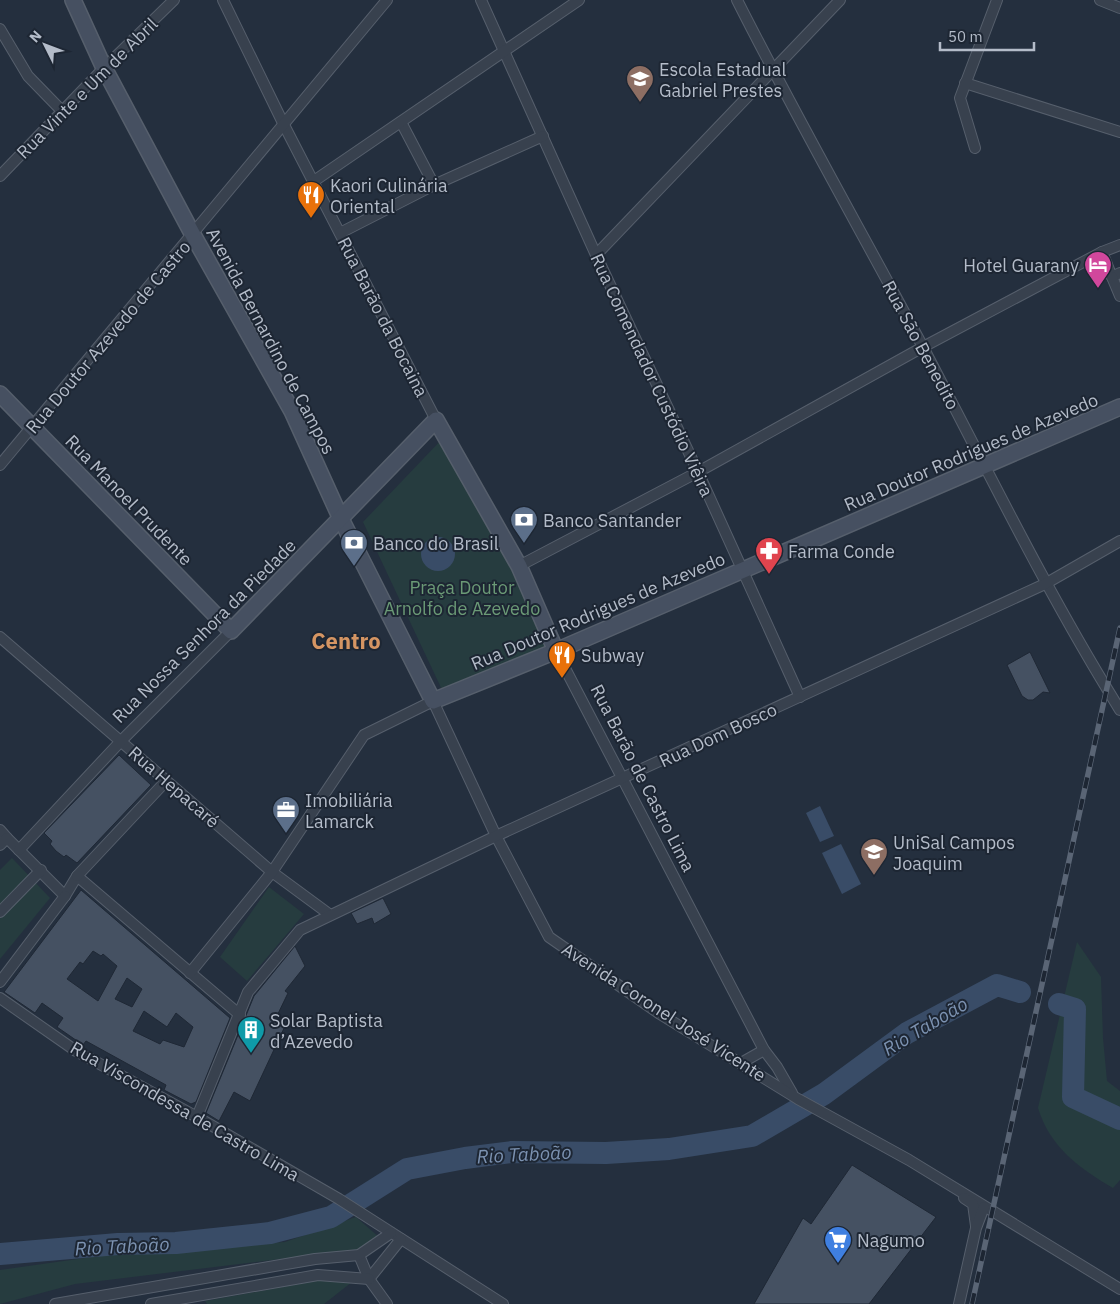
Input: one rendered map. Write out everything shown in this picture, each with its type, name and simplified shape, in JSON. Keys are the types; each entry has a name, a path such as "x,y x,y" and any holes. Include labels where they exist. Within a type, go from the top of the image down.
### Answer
{"street":[{"name":"Avenida Bernardino de Campos","path":"73,0 104,68 193,235 292,411 342,519 433,701"},
{"name":"Rua Vinte e Um de Abril","path":"0,176 64,112 104,68 174,0"},
{"name":"Rua Barão da Bocaina","path":"223,0 284,125 436,420"},
{"name":"Rua Doutor Azevedo de Castro","path":"0,465 387,0"},
{"name":"Rua Comendador Custódio Viêira","path":"481,0 596,255 698,472 800,697"},
{"path":"314,182 506,52 579,0"},
{"name":"Rua São Benedito","path":"737,0 773,71 923,347 1045,584 1120,710"},
{"path":"596,255 840,0"},
{"path":"975,148 960,98 997,0"},
{"path":"1100,0 1120,8"},
{"path":"0,29 28,76 64,112"},
{"path":"965,83 1120,132"},
{"path":"401,122 434,185"},
{"path":"340,232 434,185 543,136"},
{"path":"519,566 698,472 923,347 1102,252 1120,245"},
{"path":"1102,252 1116,275 1120,296"},
{"name":"Rua Manoel Prudente","path":"0,394 231,631"},
{"name":"Rua Doutor Rodrigues de Azevedo","path":"190,973 272,872 364,735 433,701 556,651 1120,407"},
{"name":"Rua Nossa Senhora da Piedade","path":"19,850 121,741 342,519 436,420"},
{"name":"Rua Barão de Castro Lima","path":"436,420 519,566 556,651 764,1050 778,1067 796,1098"},
{"name":"Rua Dom Bosco","path":"198,1117 248,992 300,930 329,914 496,836 1045,584 1120,541"},
{"name":"Rua Hepacaré","path":"0,637 272,872 329,914"},
{"name":"Avenida Coronel José Vicente","path":"433,701 496,836 549,937 660,1014 757,1072 796,1098 946,1182"},
{"path":"0,982 65,896 77,876 166,781"},
{"path":"0,830 4,842 19,850 65,896"},
{"path":"0,912 41,870"},
{"path":"77,876 240,1015"},
{"path":"0,975 11,965"},
{"name":"Rua Viscondessa de Castro Lima","path":"0,998 76,1051 198,1117 339,1199 503,1304"},
{"path":"741,1063 764,1050"},
{"path":"757,1072 778,1067"},
{"path":"946,1182 984,1207 1120,1288"},
{"path":"946,1182 973,1204 976,1228"},
{"path":"959,1304 976,1228 984,1207"},
{"path":"55,1304 316,1259 359,1255 396,1236"},
{"path":"369,1279 396,1236"},
{"path":"359,1255 369,1279 387,1304"},
{"path":"151,1304 318,1275 369,1279"}],"green space":[{"name":"Praça Doutor Arnolfo de Azevedo","path":"444,437 512,571 548,649 444,694 363,522"},
{"path":"12,858 50,898 0,959 0,870"},
{"path":"269,887 304,914 247,981 220,957"},
{"path":"1077,942 1101,977 1103,1038 1107,1081 1120,1091 1120,1180 1113,1188 1089,1173 1067,1155 1050,1134 1038,1108"},
{"path":"356,1217 380,1238 362,1249 75,1284 0,1304 0,1270 99,1256 285,1242"},
{"path":"349,1275 352,1282 324,1304 207,1304 205,1301"}],"water":[{"path":"438,537 445,538 450,542 454,547 454,561 450,566 445,570 438,571 431,570 426,566 422,561 421,554 422,547 426,542 431,538"},
{"path":"820,806 834,836 820,842 806,813"},
{"path":"841,844 861,884 842,894 822,853"}],"building":[{"path":"1030,652 1050,693 1043,692 1033,700 1028,700 1022,696 1007,665"},
{"path":"119,755 151,785 77,863 66,855 64,857 50,844 52,841 44,833"},
{"path":"81,890 230,1018 196,1102 191,1104 164,1090 166,1085 86,1041 83,1045 57,1027 63,1018 42,1003 35,1013 4,992","holes":["93,951 101,956 103,954 117,966 98,1001 67,979 80,962 83,964","127,978 142,989 132,1007 115,999","144,1011 167,1027 176,1013 193,1027 184,1047 163,1040 160,1044 133,1031"]},
{"path":"383,898 391,914 374,924 372,918 357,924 351,913"},
{"path":"295,946 305,966 285,991 288,993 275,1020 286,1024 250,1101 234,1092 219,1121 206,1113 254,996"},
{"name":"Nagumo","path":"852,1165 936,1217 869,1304 754,1304 803,1218 811,1224"}],"waterway":[{"name":"Rio Taboão","path":"0,1254 118,1244 176,1243 270,1233 331,1217 407,1169 465,1158 512,1152 606,1153 669,1149 752,1136 824,1094 907,1033 997,985 1020,992"},
{"path":"1059,1004 1075,1009 1073,1097 1120,1119"}],"railway":[{"path":"972,1304 1120,628"}],"place":[{"name":"Escola Estadual Gabriel Prestes","path":"640,103"},
{"name":"Kaori Culinária Oriental","path":"311,219"},
{"name":"Hotel Guarany","path":"1098,289"},
{"name":"Banco Santander","path":"524,544"},
{"name":"Banco do Brasil","path":"354,567"},
{"name":"Farma Conde","path":"769,575"},
{"name":"Subway","path":"562,679"},
{"name":"Imobiliária Lamarck","path":"286,834"},
{"name":"UniSal Campos Joaquim","path":"874,876"},
{"name":"Solar Baptista d’Azevedo","path":"251,1054"},
{"name":"Nagumo","path":"838,1264"}],"district":[{"name":"Centro","path":"346,640"}]}
